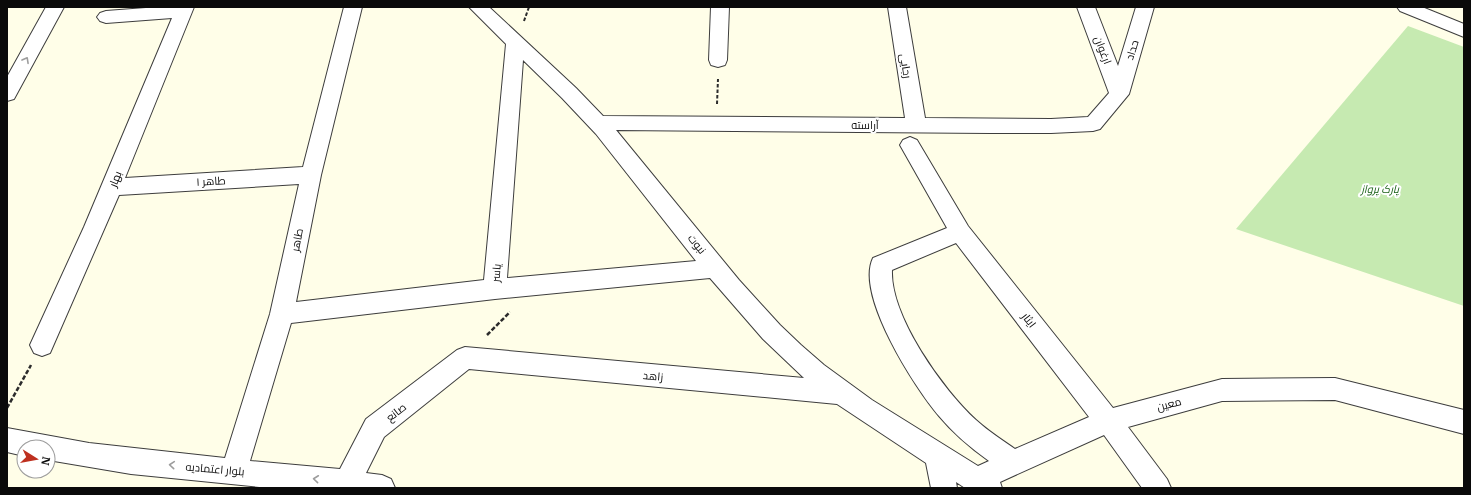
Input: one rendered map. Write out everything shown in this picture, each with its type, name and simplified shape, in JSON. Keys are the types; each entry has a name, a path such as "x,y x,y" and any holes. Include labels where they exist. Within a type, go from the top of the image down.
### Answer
{"street":[{"path":"7,94 56,7"},
{"name":"طاهر","path":"234,471 282,314 310,175 353,7"},
{"name":"نبوت","path":"478,7 515,44 553,77 598,123 759,318 794,353 841,393 982,484"},
{"path":"718,60 720,7"},
{"name":"رجایی","path":"897,7 913,135"},
{"name":"ارغوان","path":"1086,7 1119,94"},
{"name":"حداد","path":"1119,94 1145,7"},
{"path":"1415,8 1464,31"},
{"name":"بهار","path":"42,346 112,187 185,9 106,17"},
{"name":"یاسر","path":"282,314 495,289 515,44"},
{"name":"آراسته","path":"598,123 716,123 913,135 1093,124 1119,94"},
{"name":"ایثار","path":"913,135 960,232 1108,421 1158,488"},
{"name":"طاهر ۱","path":"112,187 310,175"},
{"path":"960,232 881,265 881,283 892,317 919,369 940,399 961,422 1014,463"},
{"path":"495,289 717,268"},
{"name":"زاهد","path":"465,358 841,393"},
{"name":"صانع","path":"347,483 376,428 465,358"},
{"name":"معین","path":"982,484 1014,463 1108,421 1222,390 1335,389 1464,422"},
{"name":"بلوار اعتمادیه","path":"56,449 148,463 347,483 382,488"},
{"path":"938,457 944,488"}],"path":[{"path":"716,123 718,60"},
{"path":"465,358 535,286"},
{"path":"7,408 42,346"}],"green space":[{"name":"پارک پرواز","path":"1408,26 1464,47 1464,306 1236,229"}]}
